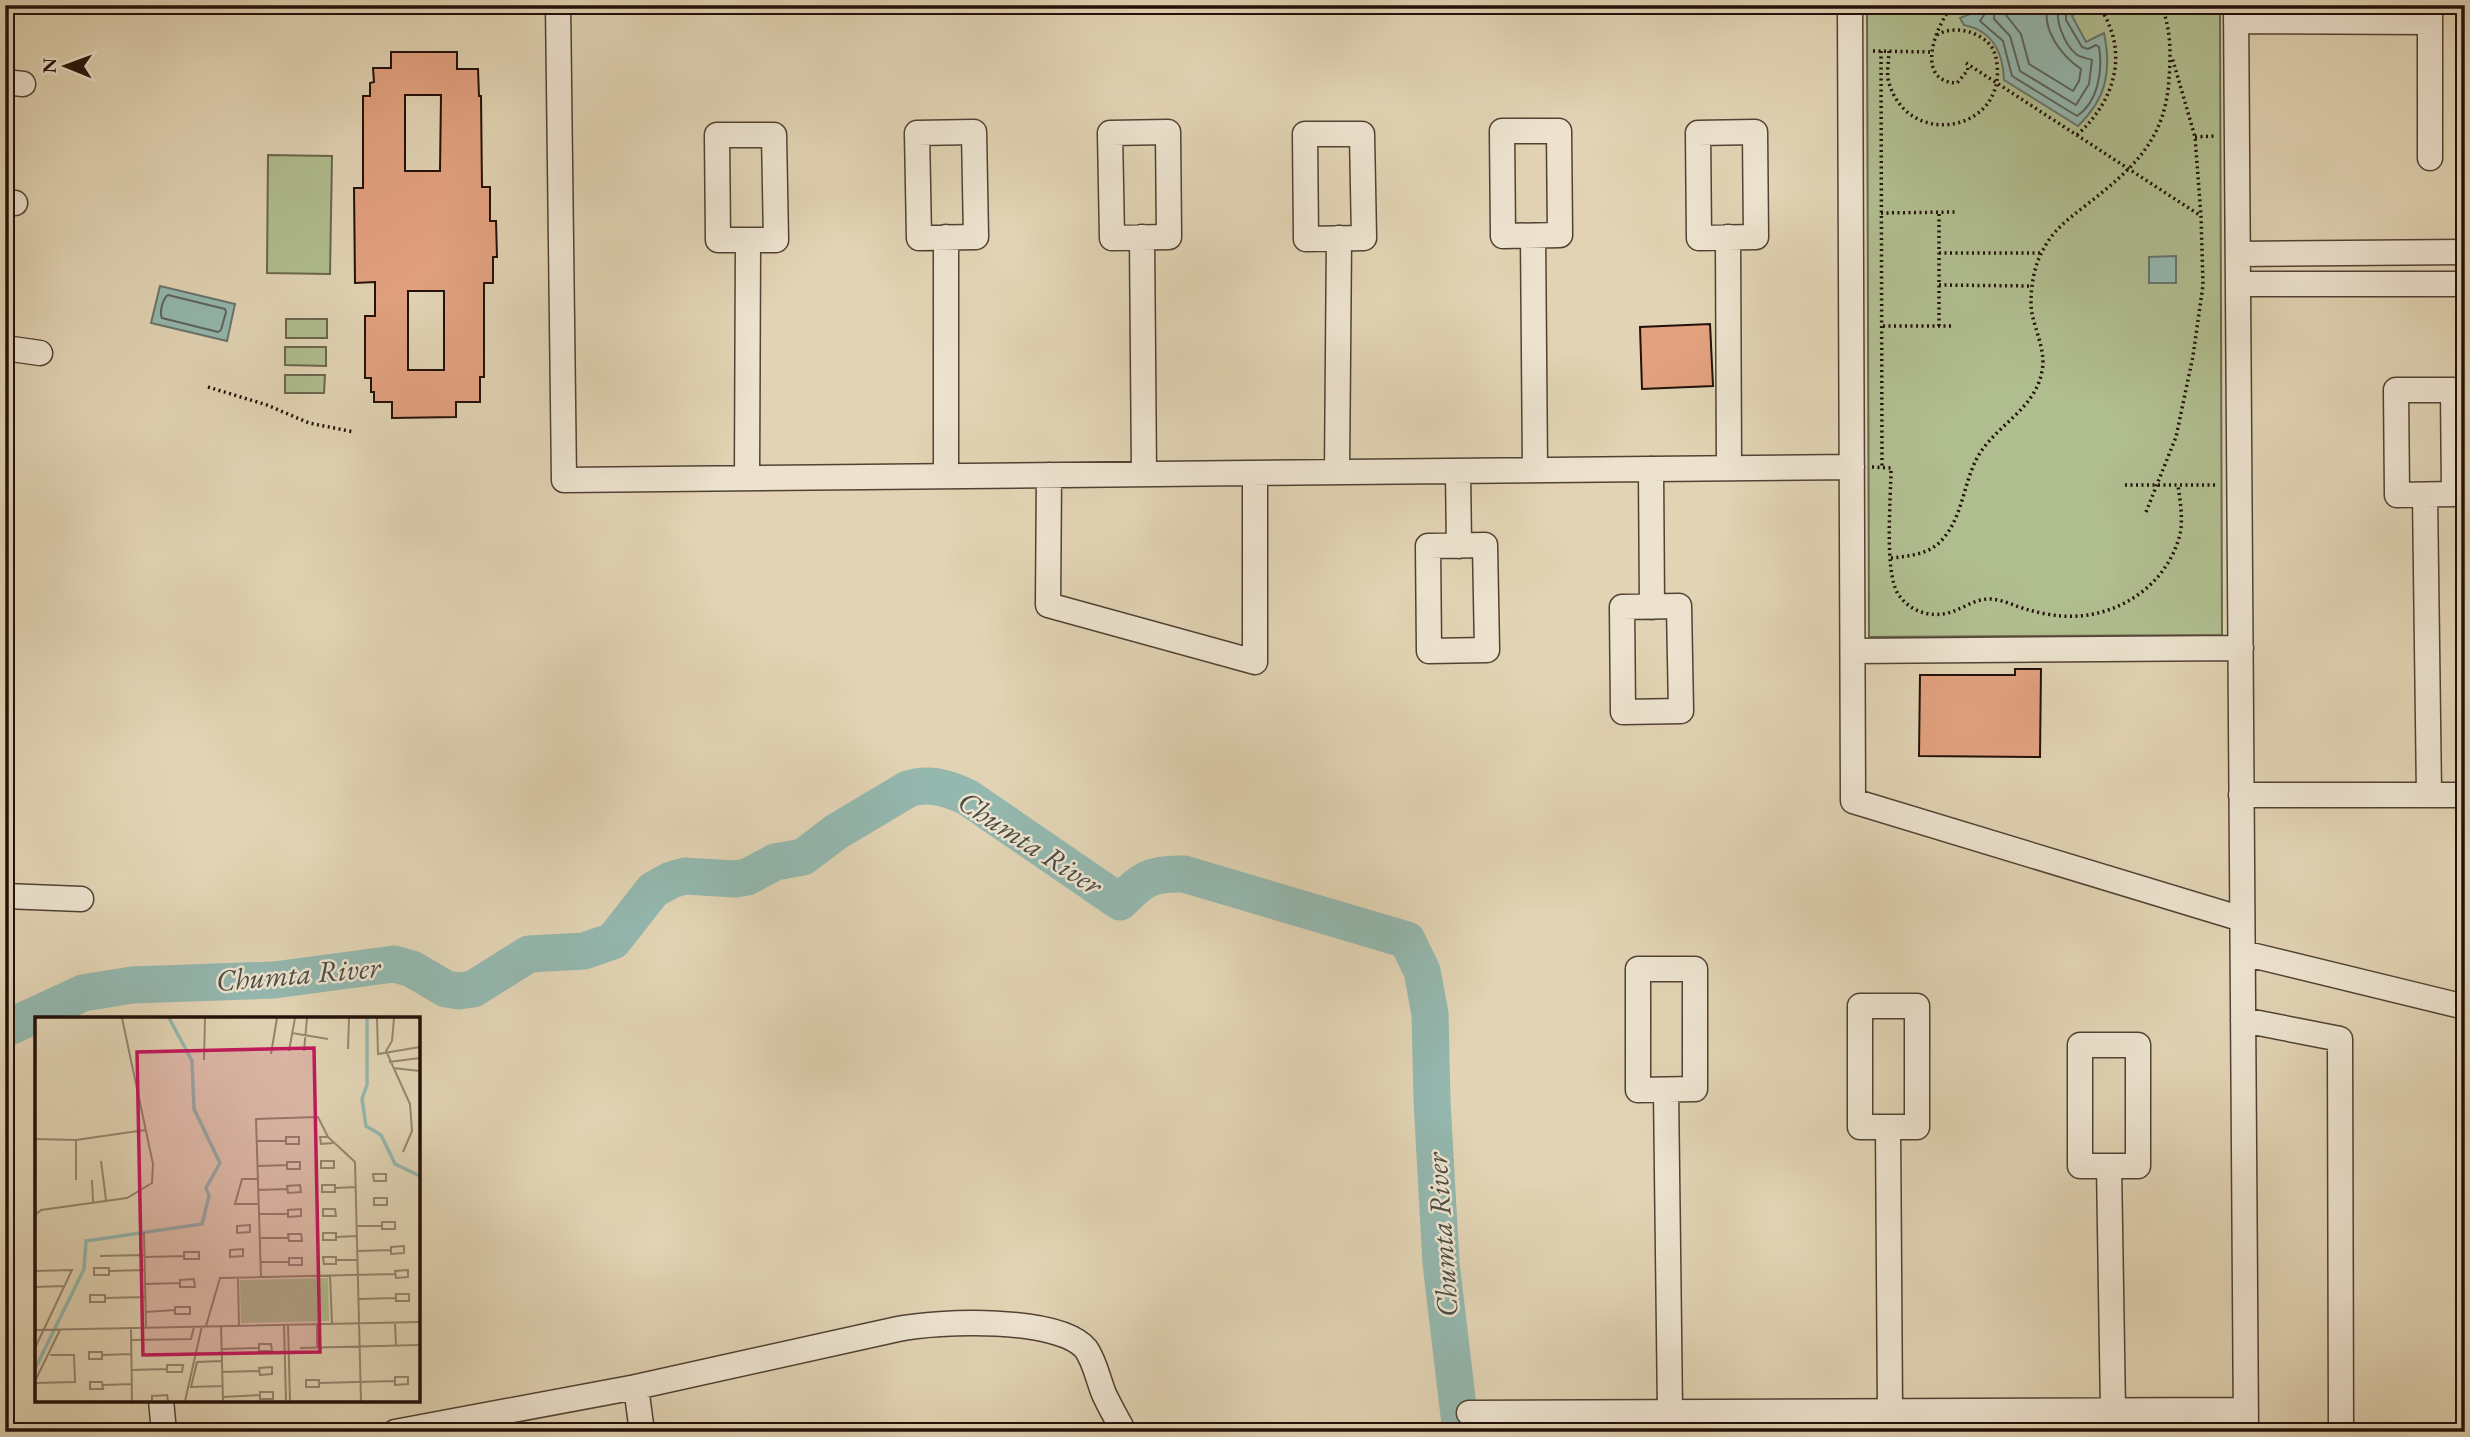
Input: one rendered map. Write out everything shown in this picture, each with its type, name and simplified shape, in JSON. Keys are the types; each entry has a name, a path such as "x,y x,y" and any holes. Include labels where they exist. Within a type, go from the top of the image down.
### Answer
{"street":[{"path":"558,5 564,480 1852,467"},
{"path":"1850,5 1853,801 2242,919"},
{"path":"1469,1413 1778,1422 1890,1411 1999,1421 2113,1410 2246,1421 2236,13 2430,13 2430,158"},
{"path":"1502,131 1559,131 1560,235 1533,236 1503,236 1502,131"},
{"path":"975,132 976,237 946,237 919,238 917,133 975,132"},
{"path":"1168,132 1169,237 1142,237 1112,238 1110,133 1168,132"},
{"path":"1755,132 1756,237 1728,237 1699,238 1698,133 1755,132"},
{"path":"1305,134 1362,134 1364,238 1339,239 1306,239 1305,134"},
{"path":"717,135 774,135 776,240 748,240 719,240 717,135"},
{"path":"1533,236 1535,470"},
{"path":"946,237 946,476"},
{"path":"1142,237 1144,474"},
{"path":"1728,237 1729,468"},
{"path":"1337,472 1339,239"},
{"path":"747,478 748,240"},
{"path":"2238,254 2465,252"},
{"path":"2238,284 2465,284"},
{"path":"5,348 40,353"},
{"path":"2396,390 2453,390 2454,494 2425,495 2397,495 2396,390"},
{"path":"1651,469 1652,607"},
{"path":"1458,471 1459,546"},
{"path":"1049,475 1048,605 1255,662 1255,473"},
{"path":"2425,495 2429,795"},
{"path":"1485,545 1486,650 1429,651 1428,546 1459,546 1485,545"},
{"path":"1679,606 1681,711 1623,712 1622,607 1652,607 1679,606"},
{"path":"1853,650 2241,648"},
{"path":"2242,795 2465,795"},
{"path":"5,896 80,899"},
{"path":"2243,953 2465,1007"},
{"path":"1638,969 1695,969 1695,1090 1666,1090 1638,1090 1638,969"},
{"path":"1860,1006 1917,1006 1917,1127 1888,1127 1860,1127 1860,1006"},
{"path":"2243,1020 2340,1039 2341,1432"},
{"path":"2080,1045 2138,1045 2138,1166 2109,1166 2080,1166 2080,1045"},
{"path":"1659,1419 1666,1090"},
{"path":"1888,1127 1890,1411"},
{"path":"2109,1166 2113,1410"},
{"path":"395,1432 636,1387 912,1326 939,1323 1026,1326 1067,1335 1084,1348 1091,1358 1104,1395 1124,1432"},
{"path":"636,1387 642,1432"},
{"path":"161,1402 164,1432"}],"path":[{"path":"1952,5 1937,35 1931,62 1933,71 1941,80 1957,83 1968,70 1966,63 2201,216"},
{"path":"2077,135 2097,116 2108,98 2115,70 2113,35 2107,18 2098,5"},
{"path":"2146,512 2176,437 2193,356 2203,285 2195,137 2171,55 2161,5"},
{"path":"1889,51 1889,82 1899,103 1914,119 1934,124 1956,125 1974,116 1988,103 1996,83 1997,59 1992,47 1973,33 1945,30 1937,35"},
{"path":"1850,51 1933,52"},
{"path":"1881,51 1882,468"},
{"path":"1891,558 1917,555 1939,543 1954,523 1977,458 2003,427 2028,404 2042,372 2041,349 2032,310 2032,286 2040,253 2058,226 2130,169 2154,136 2168,102 2171,55"},
{"path":"1939,212 1939,326"},
{"path":"1881,213 1956,212"},
{"path":"1939,253 2040,253"},
{"path":"1939,285 2032,286"},
{"path":"1882,326 1954,326"},
{"path":"208,387 267,405 309,424 354,432"},
{"path":"1891,468 1890,577 1898,594 1910,608 1932,615 1954,611 1988,599 2029,610 2085,617 2130,600 2149,588 2167,566 2180,536 2178,485"},
{"path":"2124,485 2240,485"}],"green space":[{"path":"1867,5 2220,5 2222,635 1869,637"},
{"path":"268,155 332,156 330,274 267,273"},
{"path":"286,319 327,319 327,338 286,338"},
{"path":"285,347 326,347 326,366 285,365"},
{"path":"285,375 325,375 324,393 285,393"}],"water":[{"path":"1978,5 2084,5 2072,16 2086,42 2104,33 2107,72 2101,95 2078,126 2004,80 1999,52 1994,44 1982,32 1964,25 1960,18 1980,10"},
{"path":"2176,256 2176,283 2149,283 2149,257"},
{"path":"160,286 235,304 227,341 151,323"}],"building":[{"path":"391,52 457,52 457,69 478,69 482,187 490,187 490,221 496,221 497,257 493,257 493,283 484,283 484,377 480,377 480,402 456,402 456,417 392,418 392,402 374,402 371,378 365,378 365,316 375,316 375,282 355,283 354,188 363,188 363,96 370,96 370,83 374,82 373,68 391,68","holes":["405,95 441,95 440,171 405,171","408,291 444,291 444,370 408,370"]},
{"path":"1710,324 1713,386 1642,389 1640,327"},
{"path":"2015,669 2041,669 2040,757 1919,756 1920,675 2015,675"}],"waterway":[{"name":"Chumta River","path":"5,1029 83,993 132,985 274,980 394,964 412,969 446,989 473,989 529,954 584,951 613,941 653,890 671,880 685,876 735,879 747,877 775,862 803,857 836,832 908,789 923,786 945,789 967,797 1120,902 1148,879 1184,874 1407,940 1422,971 1430,1014 1441,1263 1461,1432"}]}
